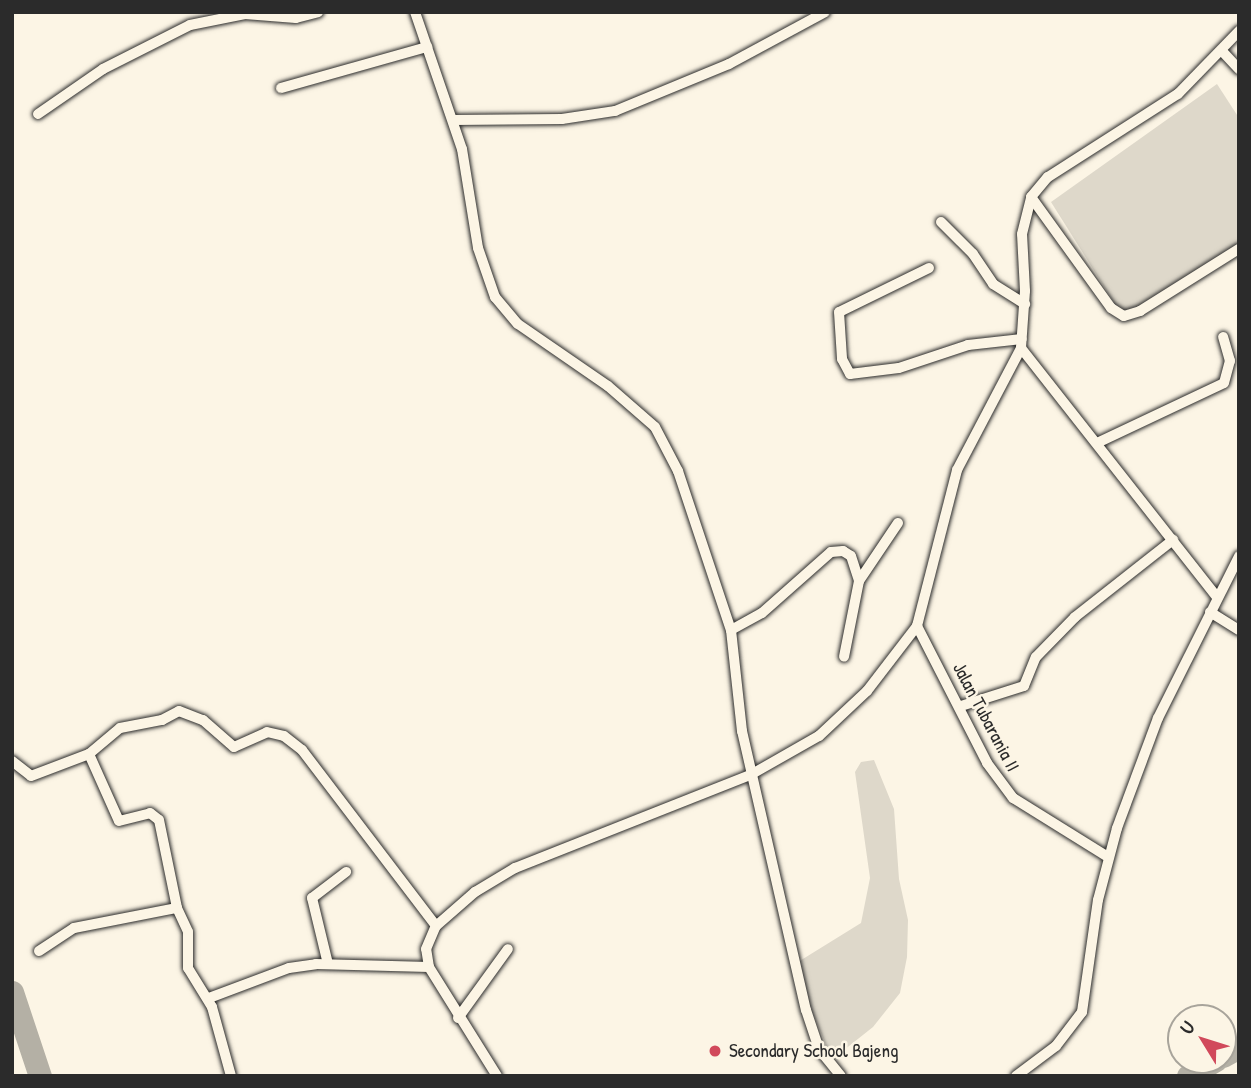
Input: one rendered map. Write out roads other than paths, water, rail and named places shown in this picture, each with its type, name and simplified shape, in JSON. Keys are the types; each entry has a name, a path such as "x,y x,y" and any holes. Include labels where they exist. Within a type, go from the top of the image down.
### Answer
{"street":[{"path":"38,114 103,69 150,49 190,25 245,14 296,18 318,12"},
{"path":"415,12 453,120 467,169 478,247 495,297 518,324 608,386 661,434 694,512 731,631 736,692 752,774 814,1039 841,1076"},
{"path":"453,120 562,119 615,111 729,64 825,12"},
{"path":"498,1076 458,1018 429,967 426,949 436,926 466,898 515,868 752,774 843,716 917,626 957,470 1022,343 1025,303 1022,234 1031,197 1062,168 1178,94 1239,31"},
{"path":"281,88 427,47"},
{"path":"1222,51 1239,69"},
{"path":"1031,197 1111,308 1124,316 1140,311 1239,249"},
{"path":"941,222 974,254 993,284 1025,303"},
{"path":"929,268 839,312 837,328 846,372 878,372 968,345 1022,343"},
{"path":"1097,443 1224,383 1230,360 1223,337"},
{"path":"1022,343 1216,596"},
{"path":"844,657 859,581 898,523"},
{"path":"961,706 1024,686 1036,657 1075,617 1173,540"},
{"path":"731,631 762,613 799,577 836,550 851,556 859,581"},
{"path":"1016,1076 1056,1046 1082,1012 1108,858 1152,732 1216,596 1239,556"},
{"path":"1210,612 1239,630"},
{"name":"Jalan Tubarania II","path":"917,626 961,706 987,763 1013,798 1108,858"},
{"path":"12,761 31,776 89,754 120,727 162,720 179,711 203,720 234,747 267,732 284,736 302,750 436,926"},
{"path":"89,754 119,821 150,813 159,820 177,908 188,932 190,977 209,998 231,1076"},
{"path":"328,964 312,898 346,872"},
{"path":"39,951 74,928 177,908"},
{"path":"458,1018 508,949"},
{"path":"209,998 289,968 328,964 429,967"}],"waterway":[{"path":"12,992 40,1076"},
{"path":"1188,1076 1192,1074"}],"place":[{"name":"Secondary School Bajeng","path":"715,1051"}]}
